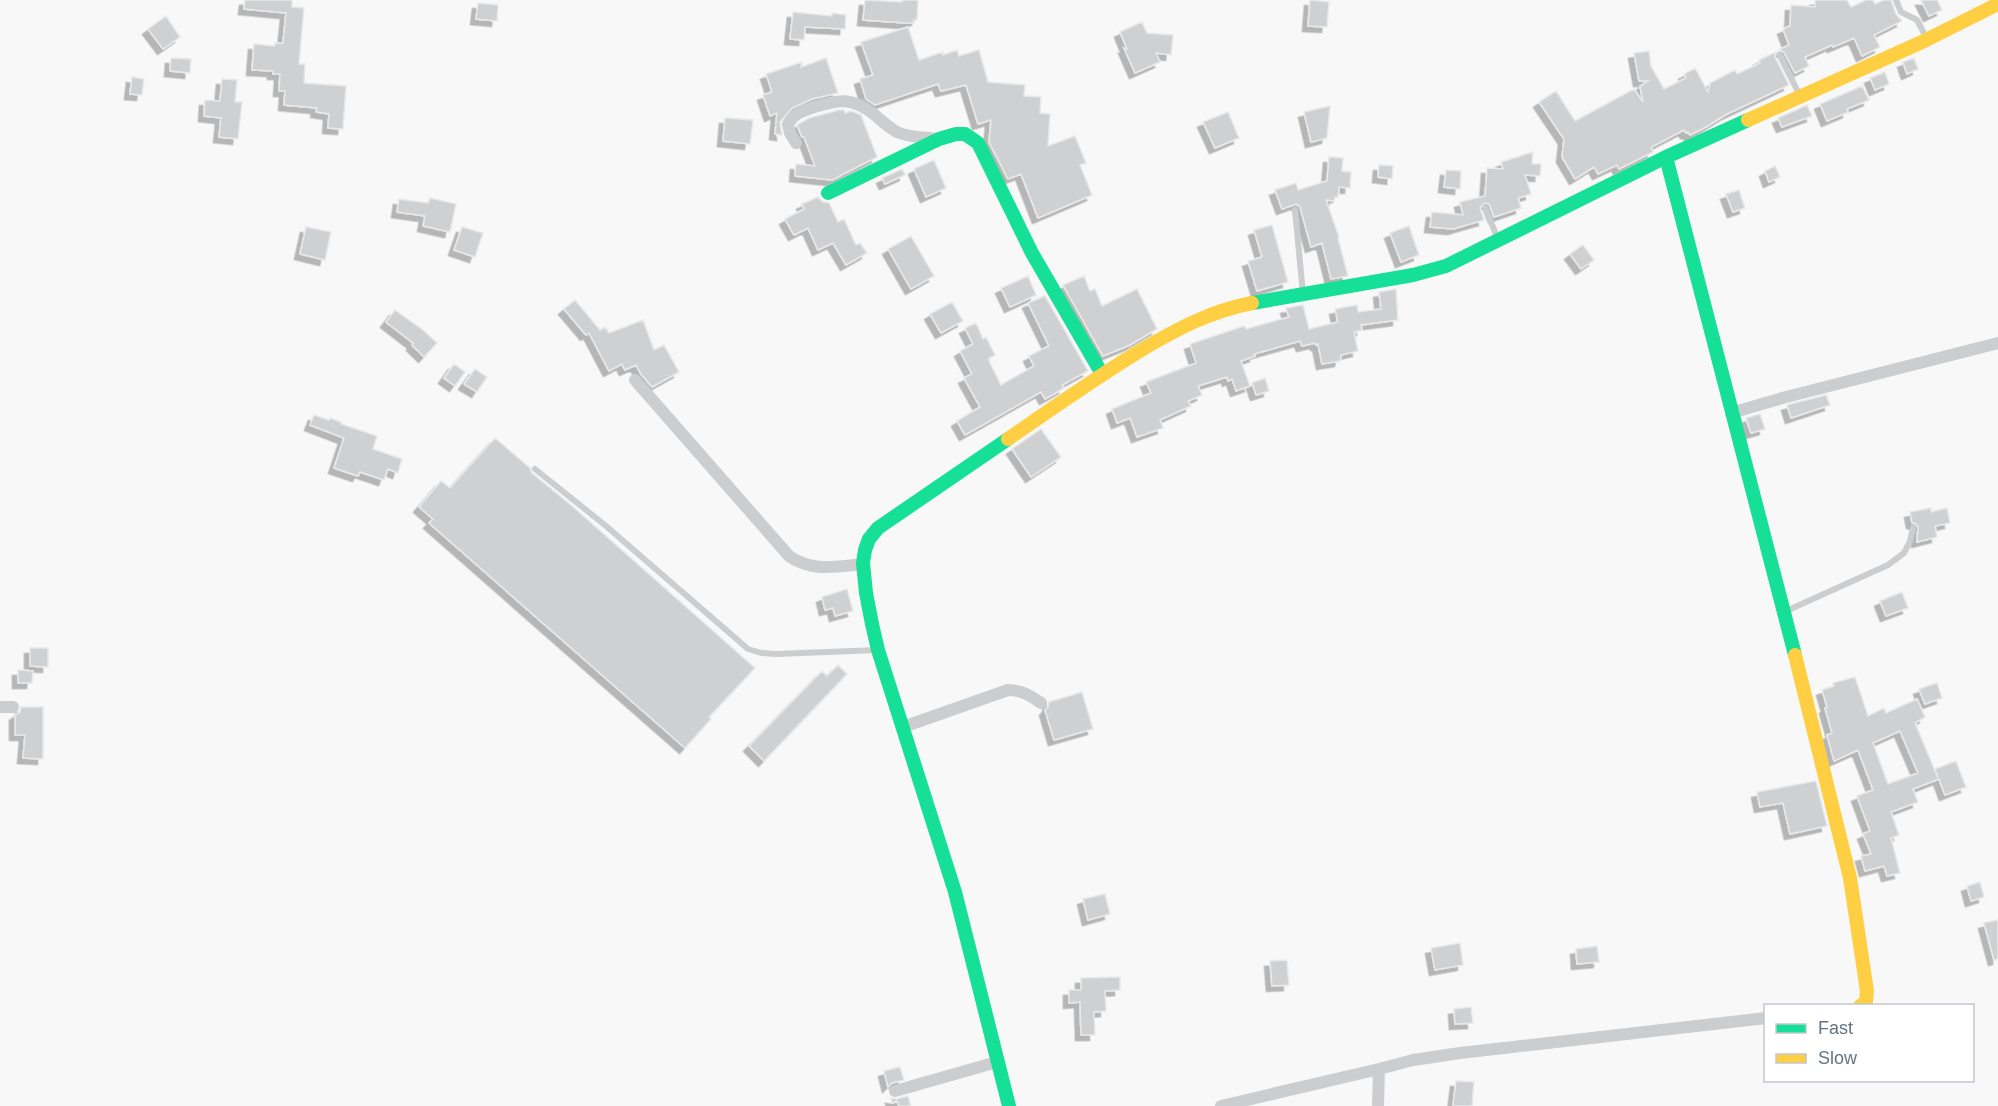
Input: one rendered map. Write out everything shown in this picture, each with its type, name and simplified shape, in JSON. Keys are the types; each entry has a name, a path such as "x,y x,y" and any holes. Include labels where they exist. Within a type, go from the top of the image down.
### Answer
{"street":[{"path":"1009,1106 955,892 878,650 862,564 869,538 878,528 1102,374 1184,325 1237,306 1413,276 1446,266 1666,157 1927,39 1998,4"},
{"path":"796,143 788,124 792,117 813,108 845,100 855,102 887,126 905,135 939,139"},
{"path":"828,193 939,139 963,134 972,136 1032,253 1102,374"},
{"path":"1666,157 1810,711 1850,878 1867,991 1866,1002 1862,1004"},
{"path":"1731,413 1998,343"},
{"path":"634,380 789,556 799,563 821,568 862,564"},
{"path":"903,727 1008,690 1017,690 1041,704"},
{"path":"0,707 13,707"},
{"path":"1221,1106 1379,1070 1413,1060 1764,1018"},
{"path":"895,1091 997,1062"},
{"path":"1378,1106 1379,1070"}],"lane":[{"path":"1896,0 1901,12 1917,20 1927,39"},
{"path":"1780,55 1800,97"},
{"path":"1485,207 1498,240"},
{"path":"1296,210 1303,295"},
{"path":"535,469 606,526 748,649 776,654 878,650"},
{"path":"1784,612 1888,565 1904,553 1913,528"}],"building":[{"path":"245,0 292,0 292,7 304,8 299,64 305,64 304,83 346,86 343,129 328,128 329,114 316,112 317,108 284,105 285,91 279,91 280,74 273,74 273,71 252,70 254,44 275,46 275,43 283,43 286,13 244,9"},
{"path":"865,0 902,2 902,0 918,0 917,20 914,20 914,23 906,23 863,20"},
{"path":"1310,0 1329,2 1327,27 1308,26"},
{"path":"1815,0 1847,0 1851,7 1866,0 1873,0 1875,4 1891,0 1896,14 1902,21 1874,35 1880,47 1862,56 1854,38 1805,57 1809,66 1795,73 1784,52 1779,50 1789,45 1783,29 1790,26 1791,5 1815,7"},
{"path":"1921,0 1937,0 1942,10 1929,16"},
{"path":"478,3 498,5 497,21 476,19"},
{"path":"793,12 846,15 845,29 805,27 804,40 790,39"},
{"path":"166,16 180,37 163,49 148,29"},
{"path":"1142,22 1147,33 1173,35 1171,55 1156,53 1160,62 1135,73 1120,32"},
{"path":"908,27 919,60 943,52 943,55 957,50 959,56 979,50 988,82 1025,85 1024,96 1041,97 1040,113 1050,114 1048,146 1075,136 1086,163 1080,165 1092,195 1038,218 1021,174 1008,179 989,142 991,120 978,124 966,85 941,91 938,84 875,105 866,99 860,79 873,75 861,42"},
{"path":"1649,51 1651,66 1664,89 1686,78 1684,74 1695,68 1708,92 1710,83 1735,70 1737,74 1776,52 1775,57 1789,85 1725,115 1690,135 1684,130 1653,146 1651,148 1653,152 1619,169 1617,165 1598,174 1594,167 1575,179 1562,157 1564,139 1539,102 1556,91 1575,121 1634,89 1643,102 1640,86 1648,81 1639,81 1634,53"},
{"path":"171,58 191,59 190,73 170,71"},
{"path":"826,58 838,93 812,99 792,108 780,122 782,135 775,134 777,113 770,116 763,95 772,92 766,74 802,62 801,67"},
{"path":"1914,58 1918,69 1907,74 1903,62"},
{"path":"1885,72 1889,84 1875,90 1870,78"},
{"path":"132,77 144,79 142,95 130,94"},
{"path":"222,79 237,80 235,102 242,102 238,139 219,137 221,118 204,116 205,100 220,101"},
{"path":"1862,86 1869,100 1827,121 1820,104"},
{"path":"1807,105 1812,116 1782,127 1778,118"},
{"path":"1330,106 1327,138 1311,142 1304,112"},
{"path":"839,110 861,115 877,157 832,180 795,176 796,164 815,166 797,125 809,118"},
{"path":"1228,112 1239,138 1215,148 1203,122"},
{"path":"725,118 753,120 750,144 723,141"},
{"path":"1533,152 1532,164 1541,164 1540,176 1525,175 1531,194 1518,198 1521,208 1494,217 1489,204 1484,203 1480,208 1484,220 1453,229 1430,227 1432,212 1463,215 1460,202 1485,196 1487,168 1503,169 1501,162"},
{"path":"1329,157 1343,158 1342,171 1351,172 1350,188 1339,187 1338,197 1335,197 1334,201 1326,200 1339,237 1348,276 1331,279 1322,243 1311,247 1300,207 1296,204 1282,209 1275,190 1296,183 1298,190 1327,181"},
{"path":"934,160 946,188 926,197 914,169"},
{"path":"1379,165 1393,166 1392,179 1378,177"},
{"path":"1775,166 1780,177 1769,182 1765,171"},
{"path":"902,169 905,175 885,184 882,178"},
{"path":"1446,170 1461,171 1460,189 1444,187"},
{"path":"1739,190 1745,208 1733,212 1726,194"},
{"path":"818,197 823,202 829,203 838,222 844,219 856,245 860,243 867,253 846,265 833,243 818,250 808,228 794,235 785,219 804,209 802,204"},
{"path":"430,198 456,204 450,232 423,226 425,216 397,212 399,199 428,203"},
{"path":"1272,225 1288,282 1257,291 1248,261 1262,257 1254,230"},
{"path":"1409,226 1419,255 1401,262 1390,233"},
{"path":"306,227 331,232 325,260 300,254"},
{"path":"462,227 483,233 475,257 454,250"},
{"path":"911,236 934,276 911,289 888,249"},
{"path":"1583,245 1594,260 1581,269 1570,254"},
{"path":"1028,276 1036,295 1010,307 1001,288"},
{"path":"1084,276 1090,291 1095,289 1102,306 1137,289 1157,329 1130,345 1103,356 1063,285"},
{"path":"1396,289 1398,320 1361,325 1362,330 1354,332 1358,351 1341,355 1340,361 1322,364 1318,344 1302,346 1300,341 1254,354 1255,356 1241,361 1250,386 1236,391 1232,379 1228,381 1227,377 1198,386 1202,395 1188,401 1191,406 1160,420 1163,428 1137,437 1130,418 1117,423 1112,409 1151,393 1146,382 1196,363 1190,344 1244,326 1246,329 1289,317 1286,308 1303,305 1309,329 1338,322 1335,309 1357,305 1358,312 1381,309 1379,292"},
{"path":"1045,296 1088,371 1062,385 1064,388 1045,399 1041,392 965,435 957,421 980,407 964,378 972,374 960,351 973,344 965,328 976,323 983,339 986,337 995,355 988,359 1001,385 1034,366 1029,356 1049,346 1028,303"},
{"path":"575,300 600,330 605,327 609,333 643,320 654,350 664,345 679,372 652,387 636,365 625,370 622,364 609,371 589,333 586,335 564,309"},
{"path":"952,302 963,321 941,333 930,314"},
{"path":"395,310 437,343 424,357 412,345 413,343 386,322"},
{"path":"454,364 465,372 455,386 444,378"},
{"path":"475,369 487,377 477,392 464,384"},
{"path":"1265,378 1269,391 1256,395 1252,383"},
{"path":"1826,395 1830,405 1791,418 1787,405"},
{"path":"1760,414 1765,429 1751,433 1746,418"},
{"path":"314,415 329,420 330,418 377,436 373,449 402,459 398,473 388,469 384,480 360,472 358,476 334,468 344,438 310,425"},
{"path":"1041,429 1061,457 1031,477 1012,449"},
{"path":"495,438 755,668 709,717 711,719 685,748 429,523 433,519 419,507 441,481 450,488"},
{"path":"1931,508 1931,512 1947,508 1950,523 1935,526 1937,537 1917,542 1918,527 1912,523 1910,512"},
{"path":"847,589 853,611 835,616 833,608 825,610 822,597"},
{"path":"1902,592 1908,608 1886,616 1880,601"},
{"path":"30,648 48,648 48,667 30,666"},
{"path":"838,665 847,674 764,761 749,746 822,671 827,676"},
{"path":"18,670 33,671 32,683 18,683"},
{"path":"1855,677 1868,716 1884,708 1886,713 1917,699 1925,717 1915,723 1938,778 1935,769 1956,761 1966,787 1945,795 1939,779 1913,789 1918,802 1891,812 1899,835 1891,838 1900,873 1887,876 1884,866 1865,871 1861,856 1871,854 1863,834 1870,831 1857,796 1873,790 1858,750 1834,761 1827,735 1832,733 1822,690 1834,686 1833,683","holes":["1900,731 1918,773 1888,784 1873,743"]},
{"path":"1937,683 1942,698 1925,704 1919,689"},
{"path":"1082,692 1093,729 1054,740 1045,710 1049,702"},
{"path":"21,707 43,707 43,759 23,758 25,735 15,735 15,715 20,712"},
{"path":"1816,781 1827,826 1790,834 1783,803 1760,807 1757,792"},
{"path":"1980,882 1984,897 1971,901 1967,886"},
{"path":"1105,894 1110,914 1088,920 1083,899"},
{"path":"1998,920 1998,959 1994,960 1984,923"},
{"path":"1460,943 1463,965 1435,970 1431,948"},
{"path":"1597,946 1599,962 1577,964 1576,949"},
{"path":"1287,960 1289,985 1272,986 1270,961"},
{"path":"1120,977 1120,990 1105,991 1106,1011 1094,1012 1095,1035 1081,1035 1080,1002 1069,1003 1069,990 1081,990 1081,978"},
{"path":"1471,1007 1473,1023 1455,1024 1454,1009"},
{"path":"900,1067 904,1080 892,1083 888,1087 884,1071"},
{"path":"1456,1081 1474,1082 1472,1106 1453,1106"},
{"path":"908,1096 911,1106 899,1106 897,1101 892,1103 891,1098"}],"traffic: fast":[{"path":"1252,303 1413,275 1446,266 1666,157 1748,120"},
{"path":"828,193 939,139 965,134 978,143 1032,253 1102,374"},
{"path":"1666,157 1795,655"},
{"path":"1008,439 878,528 869,539 863,563 866,593 878,650 955,892 1009,1106"}],"traffic: slow":[{"path":"1748,120 1922,42 1998,4"},
{"path":"1008,439 1105,373 1166,336 1207,316 1252,303"},
{"path":"1795,655 1850,878 1867,991 1866,1002 1863,1004"}]}
